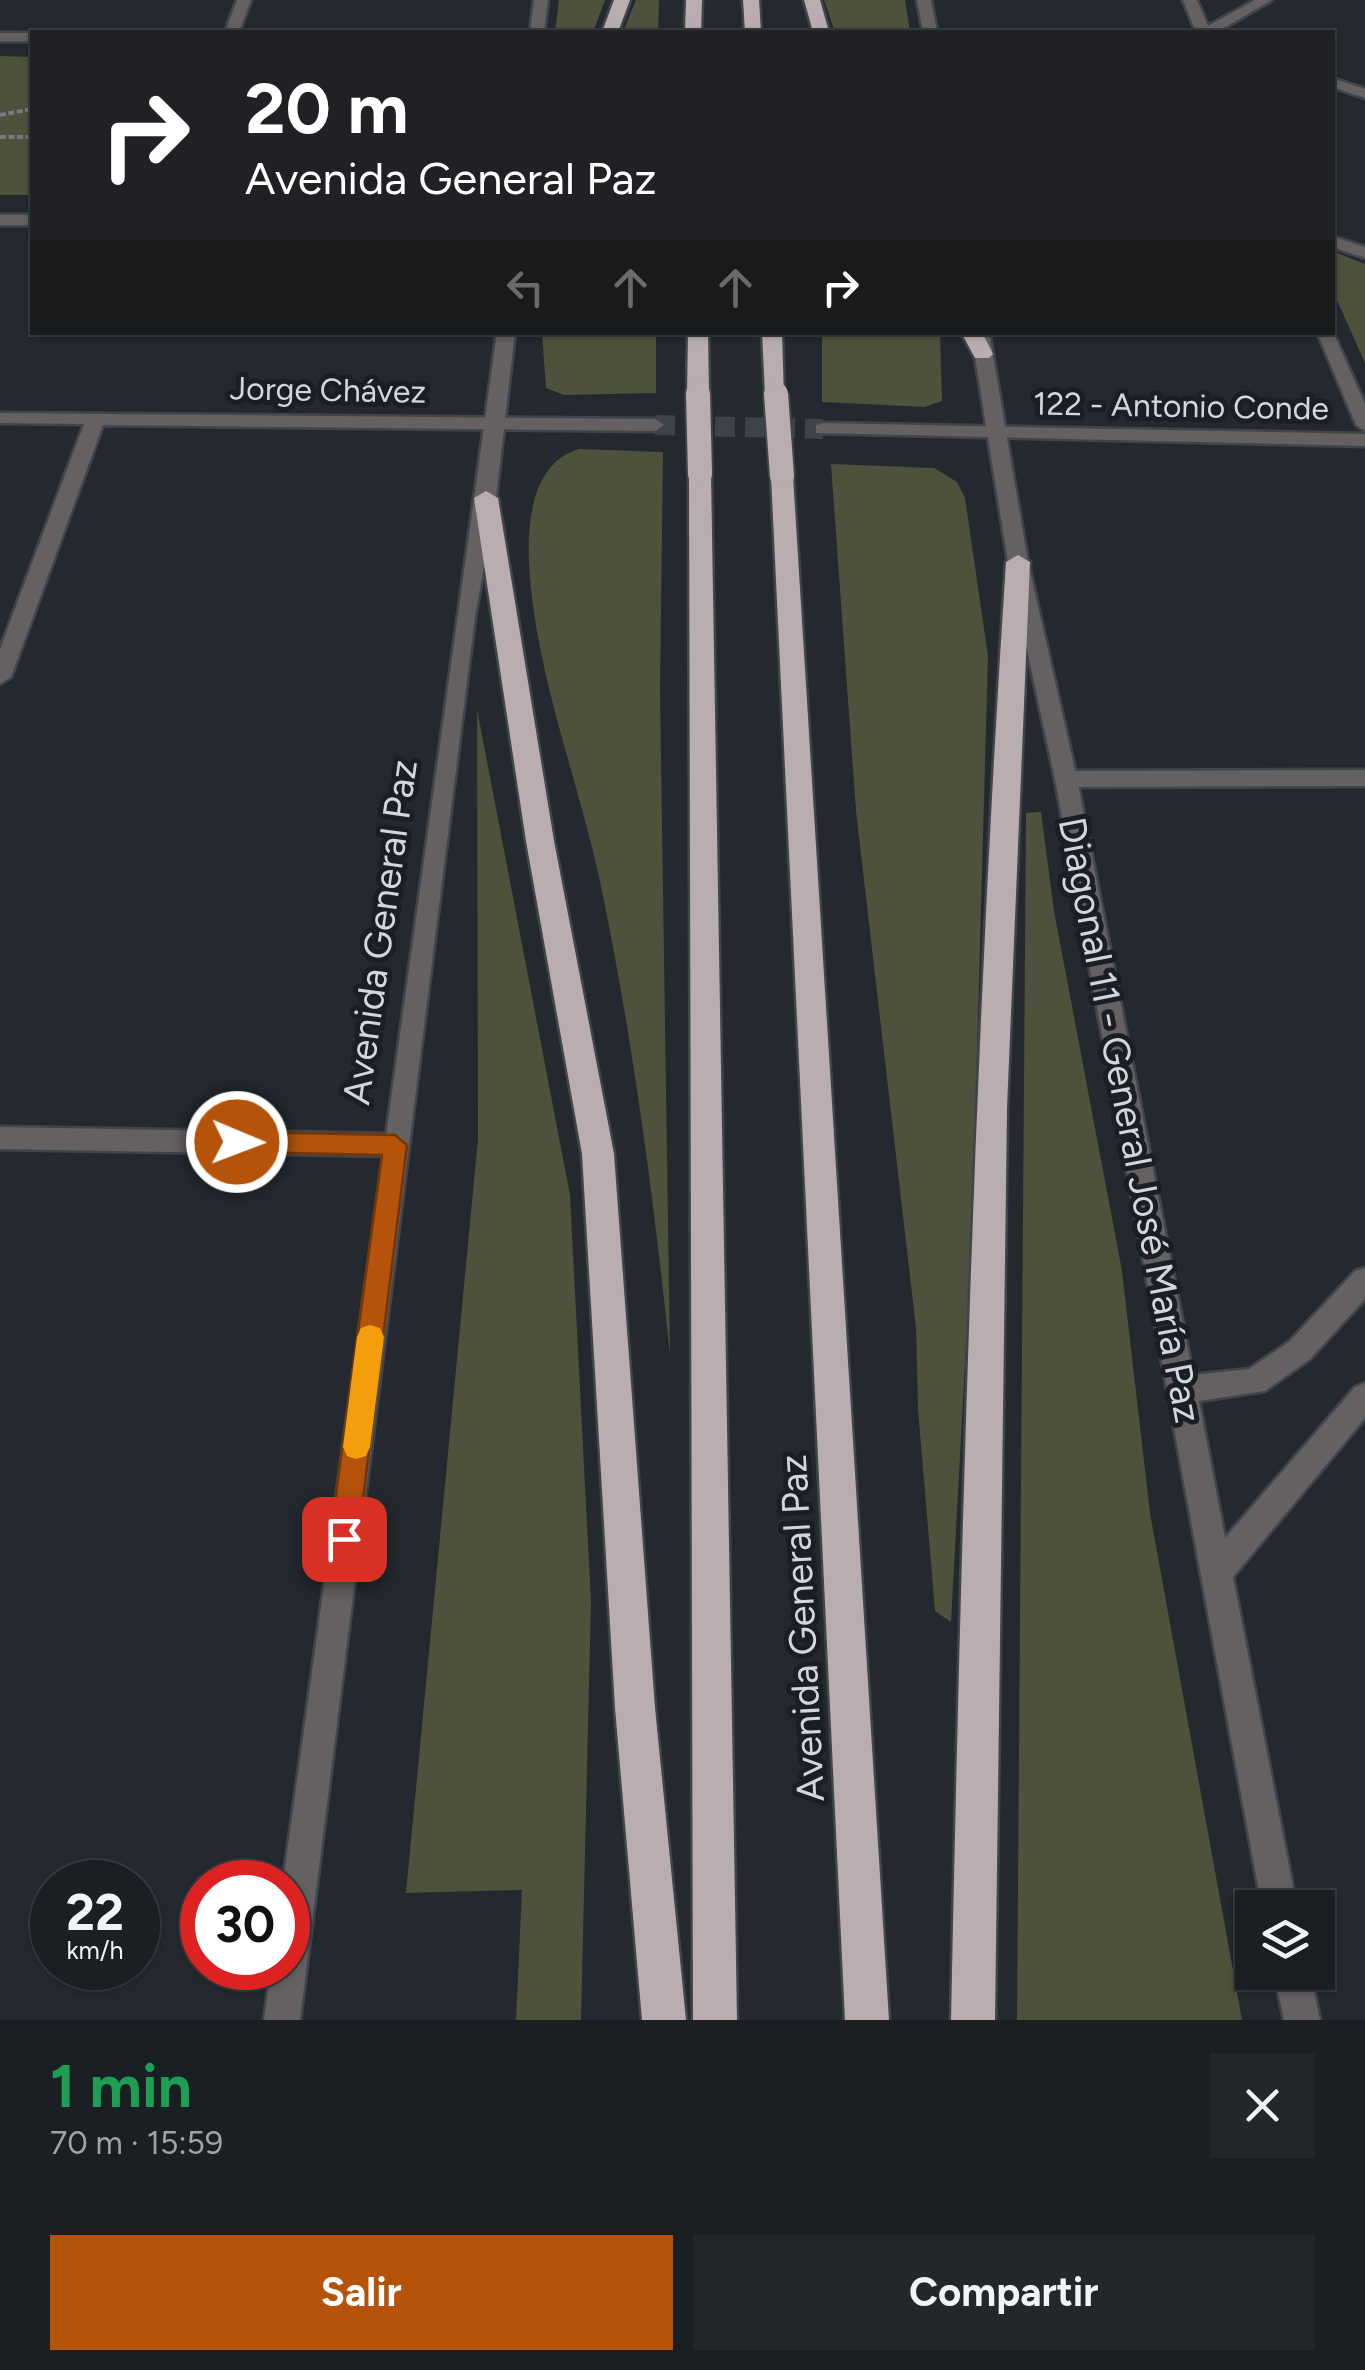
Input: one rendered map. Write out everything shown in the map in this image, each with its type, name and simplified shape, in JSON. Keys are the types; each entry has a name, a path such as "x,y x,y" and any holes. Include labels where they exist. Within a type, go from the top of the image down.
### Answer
{"highway":[{"path":"611,30 622,0"},
{"path":"694,0 694,30"},
{"path":"751,0 753,30"},
{"path":"812,0 820,30"},
{"path":"698,335 715,2020"},
{"name":"Avenida General Paz","path":"772,335 867,2020"},
{"path":"486,498 540,841 598,1154 635,1708 664,2020"},
{"path":"973,2020 981,1479 1004,787 1018,562"}],"street":[{"path":"233,30 244,0"},
{"path":"537,30 541,0"},
{"path":"924,0 930,30"},
{"path":"1190,0 1205,30"},
{"path":"1210,30 1265,0"},
{"path":"0,37 30,37"},
{"path":"1335,83 1365,94"},
{"path":"0,220 30,220"},
{"path":"1335,241 1365,253"},
{"name":"Avenida General Paz","path":"282,2020 462,636 486,498 506,335"},
{"path":"1326,335 1365,426"},
{"name":"Diagonal 11 - General José María Paz","path":"981,343 1018,562 1066,779 1277,1890"},
{"name":"Jorge Chávez","path":"0,418 655,426"},
{"path":"0,676 96,418"},
{"path":"824,429 995,432"},
{"name":"122 - Antonio Conde","path":"995,432 1365,440"},
{"path":"1066,779 1365,778"},
{"path":"0,1138 395,1145"},
{"path":"1182,1389 1255,1382 1300,1350 1365,1280"},
{"path":"1216,1572 1365,1396"},
{"path":"1296,1990 1302,2020"}],"path":[{"path":"0,102 12,110"},
{"path":"0,115 30,108"},
{"path":"0,138 30,138"}],"green space":[{"path":"559,0 605,0 594,30 555,30"},
{"path":"636,0 659,0 658,30 624,30"},
{"path":"824,0 905,0 910,30 834,30"},
{"path":"0,56 30,57 30,195 0,195"},
{"path":"1335,252 1365,264 1365,363 1335,296"},
{"path":"542,335 656,335 656,393 564,395 546,388"},
{"path":"822,335 940,335 942,401 925,407 822,402"},
{"path":"579,449 663,452 660,691 670,1355 642,1125 614,953 594,854 549,689 533,605 529,546 536,495 552,466"},
{"path":"831,464 934,468 957,482 965,498 988,656 972,1235 951,1622 935,1611 918,1409 916,1328 856,811"},
{"path":"477,709 570,1195 591,1601 581,2020 516,2020 522,1890 406,1893 478,1139"},
{"path":"1041,812 1054,911 1122,1271 1150,1513 1242,2020 1017,2020 1026,813"}],"tunnel":[{"path":"655,425 823,429"}],"slow traffic":[{"path":"356,1447 370,1337"}],"route":[{"path":"237,1142 395,1145 344,1539"}]}
